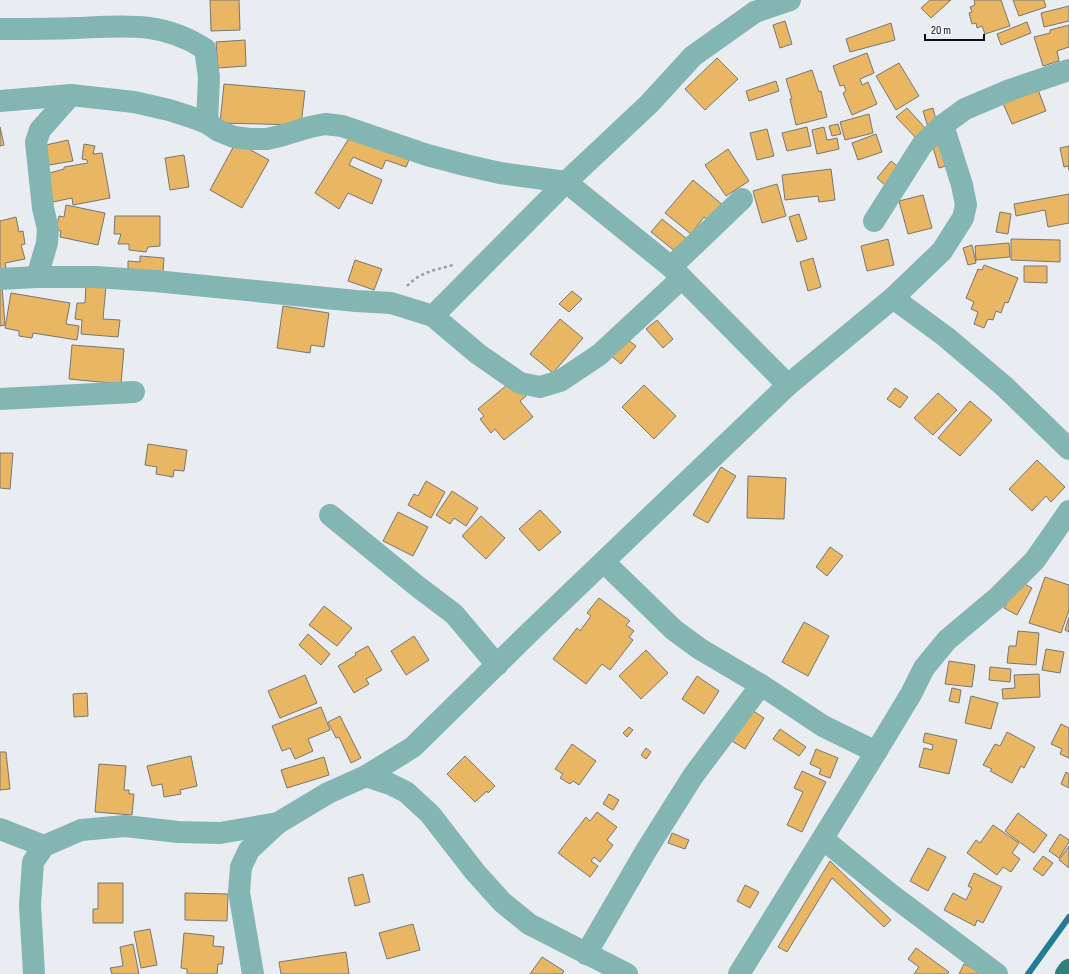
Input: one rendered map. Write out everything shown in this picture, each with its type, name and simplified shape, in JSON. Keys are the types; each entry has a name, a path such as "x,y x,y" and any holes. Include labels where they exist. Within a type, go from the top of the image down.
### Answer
{"main road":[{"path":"1066,974 1069,970"}],"street":[{"path":"433,316 566,182 648,104 693,56 755,12 790,0"},
{"path":"0,29 146,26 162,29 194,41 205,49 209,77 207,123"},
{"path":"874,221 922,145 943,125 965,109 1010,90 1069,70"},
{"path":"37,277 47,243 48,229 43,208 36,142 40,130 71,95"},
{"path":"0,101 71,95 134,102 169,110 207,123 219,131 234,137 250,139 273,137 325,124 342,126 427,155 465,165 500,173 566,182 676,272 788,385"},
{"path":"253,974 239,892 241,867 249,850 278,823 328,793 366,776 413,747 788,385 893,298 942,251 963,218 966,205 962,185 943,125"},
{"path":"0,279 37,277 96,277 391,303 433,316 478,354 520,383 540,387 560,381 599,355 742,199"},
{"path":"893,298 946,337 1005,387 1069,449"},
{"path":"0,399 134,392"},
{"path":"739,974 876,752 911,694 924,668 947,640 997,598 1035,560 1069,511"},
{"path":"330,515 417,586 454,614 497,665"},
{"path":"604,562 674,630 700,649 761,685 823,726 876,752"},
{"path":"586,954 647,849 693,776 761,685"},
{"path":"366,776 390,784 406,792 430,814 475,872 502,902 529,924 627,974"},
{"path":"34,974 30,905 33,862 44,846 80,830 125,826 178,832 220,833 278,823"},
{"path":"0,830 44,846"},
{"path":"823,839 889,893 997,974"}],"path":[{"path":"391,303 411,282 420,275 430,270 456,264"}],"building":[{"path":"210,0 239,0 240,30 211,31"},
{"path":"930,0 951,0 931,18 921,8"},
{"path":"974,0 1001,0 1010,26 985,34 982,26 977,28 976,23 972,24 969,13 972,12 970,7 975,5"},
{"path":"1013,0 1044,0 1046,7 1019,16"},
{"path":"1069,6 1069,21 1044,27 1041,13"},
{"path":"785,21 792,44 780,48 773,25"},
{"path":"1027,22 1031,33 1001,45 997,34"},
{"path":"891,23 895,40 850,52 846,39"},
{"path":"1069,25 1069,47 1057,51 1059,61 1043,66 1034,37 1050,33 1050,30"},
{"path":"245,40 246,66 218,68 216,42"},
{"path":"867,53 874,73 860,79 862,85 868,82 877,104 852,115 843,93 846,91 844,85 840,86 833,66"},
{"path":"717,58 738,79 705,110 685,89"},
{"path":"899,63 919,96 896,110 876,76"},
{"path":"812,70 819,92 821,91 827,117 796,125 790,99 792,99 786,79"},
{"path":"776,81 779,91 749,101 746,91"},
{"path":"224,84 305,91 301,125 220,123"},
{"path":"1037,87 1046,111 1012,124 1002,101"},
{"path":"907,108 927,130 917,139 896,117"},
{"path":"933,108 937,124 928,127 923,111"},
{"path":"869,114 873,133 845,140 840,122"},
{"path":"838,124 841,134 832,136 829,126"},
{"path":"0,127 4,145 0,146"},
{"path":"807,127 811,146 787,151 782,133"},
{"path":"824,127 827,140 837,138 839,149 817,154 812,130"},
{"path":"767,129 774,156 757,160 750,133"},
{"path":"876,134 882,152 858,160 852,143"},
{"path":"351,135 412,153 406,167 386,160 382,169 353,157 349,165 382,180 372,204 348,193 339,209 315,193"},
{"path":"68,140 73,161 43,166 46,145"},
{"path":"236,142 269,160 242,208 210,190"},
{"path":"946,142 953,164 939,168 933,147"},
{"path":"84,144 95,146 93,154 102,153 110,198 73,205 72,198 53,202 46,174 64,169 64,167 88,163 87,160 82,159"},
{"path":"1069,146 1069,170 1068,166 1064,167 1060,148"},
{"path":"728,149 749,181 726,196 705,165"},
{"path":"184,155 189,187 170,190 165,158"},
{"path":"891,161 901,169 887,187 877,178"},
{"path":"831,169 835,200 819,202 818,196 785,200 782,175"},
{"path":"693,180 724,206 710,222 704,217 691,234 665,213"},
{"path":"777,184 786,216 762,223 753,191"},
{"path":"1069,194 1069,223 1048,227 1045,210 1016,216 1014,204"},
{"path":"923,195 932,228 908,234 899,201"},
{"path":"66,205 105,213 98,245 60,237 61,231 56,230 59,216 64,217"},
{"path":"1000,212 1011,214 1008,234 996,232"},
{"path":"799,214 807,239 797,242 789,217"},
{"path":"115,216 160,216 160,246 148,247 146,252 129,250 129,244 118,244 121,234 114,234"},
{"path":"16,217 19,232 23,231 25,244 21,245 25,259 5,263 6,268 0,269 0,221"},
{"path":"662,219 687,239 676,252 651,232"},
{"path":"888,239 894,265 867,271 861,246"},
{"path":"1011,239 1060,240 1060,262 1011,260"},
{"path":"1009,243 1010,257 976,260 975,246"},
{"path":"972,245 976,263 968,265 963,248"},
{"path":"140,256 164,258 163,272 128,269 128,261 140,262"},
{"path":"813,258 821,287 808,291 800,262"},
{"path":"355,260 382,269 374,290 348,281"},
{"path":"984,265 1018,278 1008,303 1005,302 1001,313 996,311 993,320 988,319 984,328 974,324 978,312 971,309 974,302 966,298 978,269 982,270"},
{"path":"1024,266 1047,266 1047,283 1024,282"},
{"path":"86,285 106,286 103,319 120,320 118,337 81,334 82,320 75,319 77,303 85,303"},
{"path":"0,286 2,286 5,325 0,326"},
{"path":"572,291 582,299 569,312 559,304"},
{"path":"11,293 70,303 66,324 79,326 77,340 33,333 32,338 19,336 19,331 5,328"},
{"path":"283,306 329,313 324,347 311,345 310,353 277,348"},
{"path":"560,319 583,338 553,373 530,354"},
{"path":"657,320 673,339 663,348 646,329"},
{"path":"623,336 636,346 621,364 609,354"},
{"path":"72,345 124,349 121,384 69,379"},
{"path":"513,380 526,396 520,401 533,417 504,440 495,429 491,433 480,419 484,416 478,409"},
{"path":"644,385 676,416 654,439 622,407"},
{"path":"895,388 908,397 900,408 887,399"},
{"path":"938,393 957,410 933,435 914,418"},
{"path":"970,401 992,420 960,456 938,438"},
{"path":"148,444 187,450 184,471 174,470 173,477 156,474 157,467 145,465"},
{"path":"0,453 13,453 10,489 0,488"},
{"path":"1037,460 1065,487 1051,502 1046,496 1032,511 1009,489"},
{"path":"721,467 736,476 708,523 693,515"},
{"path":"748,476 786,478 784,519 747,518"},
{"path":"426,481 445,492 431,518 408,505 414,494 418,496"},
{"path":"452,491 478,508 466,526 454,518 450,524 436,515"},
{"path":"540,510 561,532 539,551 519,529"},
{"path":"398,512 428,527 413,556 383,541"},
{"path":"481,516 505,538 486,559 462,536"},
{"path":"830,547 843,556 827,576 816,567"},
{"path":"1045,577 1069,585 1069,610 1061,633 1029,623"},
{"path":"1019,581 1032,588 1017,615 1004,608"},
{"path":"599,598 630,621 626,625 634,631 629,637 633,640 610,670 602,664 586,684 553,659 577,628 580,631 591,616 587,613"},
{"path":"324,606 352,628 337,646 309,625"},
{"path":"1069,617 1069,632 1065,630"},
{"path":"804,622 829,636 808,676 782,662"},
{"path":"1018,631 1039,633 1036,665 1007,663 1009,646 1016,646"},
{"path":"308,634 330,654 321,665 299,645"},
{"path":"414,636 429,660 406,675 391,651"},
{"path":"368,646 382,670 366,679 369,684 354,693 338,666 356,655 355,653"},
{"path":"1046,649 1064,652 1060,673 1042,670"},
{"path":"646,650 668,673 641,699 619,676"},
{"path":"949,661 975,665 972,687 945,684"},
{"path":"990,667 1011,669 1010,682 989,680"},
{"path":"1039,674 1040,697 1003,699 1002,689 1015,688 1014,675"},
{"path":"305,675 317,703 280,718 268,691"},
{"path":"697,676 719,691 704,714 682,699"},
{"path":"952,688 961,690 959,703 949,701"},
{"path":"87,693 88,716 74,717 73,694"},
{"path":"971,696 998,703 991,729 965,723"},
{"path":"321,707 330,730 308,739 313,751 295,759 290,748 282,751 272,726"},
{"path":"752,710 764,718 745,749 732,741"},
{"path":"340,716 361,758 351,763 339,737 336,738 328,722"},
{"path":"1061,724 1069,728 1069,758 1060,754 1062,749 1051,744"},
{"path":"629,727 633,730 627,737 623,733"},
{"path":"780,729 806,747 799,756 773,739"},
{"path":"1007,732 1035,747 1024,768 1021,766 1012,783 990,771 992,769 983,765 995,744 1000,746"},
{"path":"925,733 957,740 949,774 919,767 924,748 932,750 933,745 923,742"},
{"path":"572,744 596,761 579,785 573,781 570,784 560,778 563,774 555,769"},
{"path":"646,748 651,752 646,759 641,755"},
{"path":"816,749 838,758 830,778 819,774 821,769 810,764"},
{"path":"0,752 6,752 10,789 0,790"},
{"path":"191,756 197,786 180,790 181,794 164,797 162,784 152,786 147,766"},
{"path":"465,756 495,786 475,802 447,774"},
{"path":"324,757 329,775 287,788 281,770"},
{"path":"99,764 126,766 124,790 129,790 129,794 134,794 132,815 95,812"},
{"path":"802,771 826,782 802,832 787,825 803,792 794,788"},
{"path":"1066,772 1069,774 1069,788 1061,784"},
{"path":"609,794 619,800 613,810 603,804"},
{"path":"597,812 617,827 607,840 613,845 600,862 594,857 591,861 598,866 590,877 558,853 586,817 590,821"},
{"path":"1018,813 1047,835 1034,853 1005,831"},
{"path":"993,825 1019,843 1012,853 1020,859 1011,872 1003,867 997,875 967,853 976,840 980,843"},
{"path":"672,833 689,840 685,849 668,843"},
{"path":"1060,834 1069,840 1069,842 1059,858 1049,851"},
{"path":"1069,846 1069,868 1059,860"},
{"path":"928,848 946,857 928,891 910,881"},
{"path":"1043,856 1053,863 1043,876 1033,869"},
{"path":"830,861 891,920 884,927 832,878 787,952 778,947"},
{"path":"974,873 1002,887 983,923 977,920 975,926 944,910 953,893 966,900 972,888 968,886"},
{"path":"363,874 370,902 355,906 348,878"},
{"path":"98,883 123,883 123,923 93,923 93,909 98,909"},
{"path":"745,885 759,892 750,908 737,901"},
{"path":"185,893 228,894 227,921 185,920"},
{"path":"413,924 420,950 387,959 379,933"},
{"path":"150,929 157,965 141,968 134,932"},
{"path":"184,933 214,936 213,946 224,947 222,964 218,964 217,974 187,974 187,969 181,968"},
{"path":"133,944 139,974 112,974 110,968 123,966 120,947"},
{"path":"916,948 949,972 947,974 914,974 919,967 908,959"},
{"path":"346,952 349,974 281,974 279,962"},
{"path":"542,957 564,971 562,974 530,974"},
{"path":"964,964 981,972 980,974 959,974"}],"waterway":[{"path":"1028,974 1069,917"}]}
